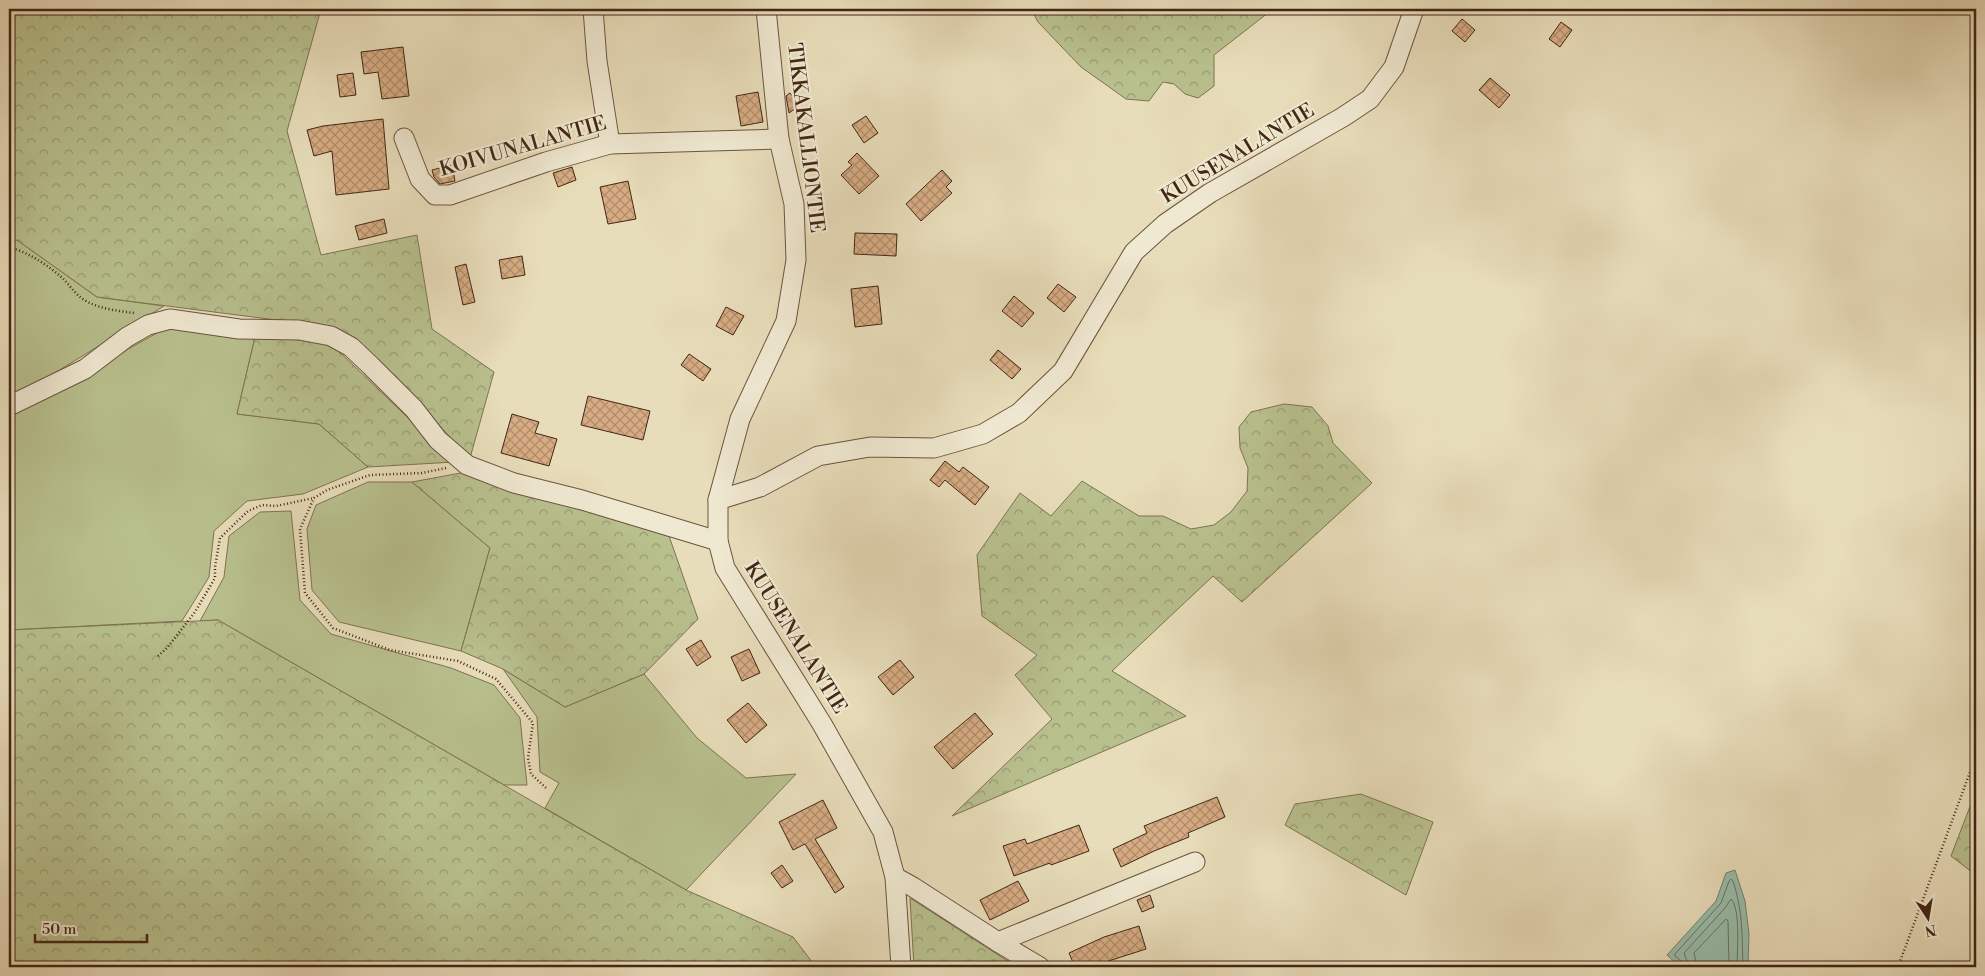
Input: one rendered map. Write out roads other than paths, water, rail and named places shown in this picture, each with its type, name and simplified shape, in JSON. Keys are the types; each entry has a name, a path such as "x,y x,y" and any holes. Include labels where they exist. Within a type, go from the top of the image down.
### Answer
{"street":[{"path":"593,9 597,61 610,144"},
{"name":"TIKKAKALLIONTIE","path":"718,500 740,419 786,322 796,260 794,204 779,138 766,9"},
{"name":"KUUSENALANTIE","path":"901,967 895,877 883,832 822,724 725,568 718,541 718,500 760,487 818,456 870,447 934,448 983,434 1019,413 1063,371 1134,252 1165,224 1210,193 1343,117 1370,99 1394,67 1414,9"},
{"name":"KOIVUNALANTIE","path":"404,138 420,179 435,195 450,196 546,162 610,144 779,138"},
{"path":"11,403 84,369 127,336 148,325 170,319 239,329 299,330 332,336 351,347 414,409 438,440 467,465 514,483 582,500 718,541"},
{"path":"998,942 1195,862"},
{"path":"895,877 1040,967"}],"water":[{"path":"1735,870 1745,901 1749,934 1748,967 1680,967 1667,955 1716,901 1726,873"}]}
